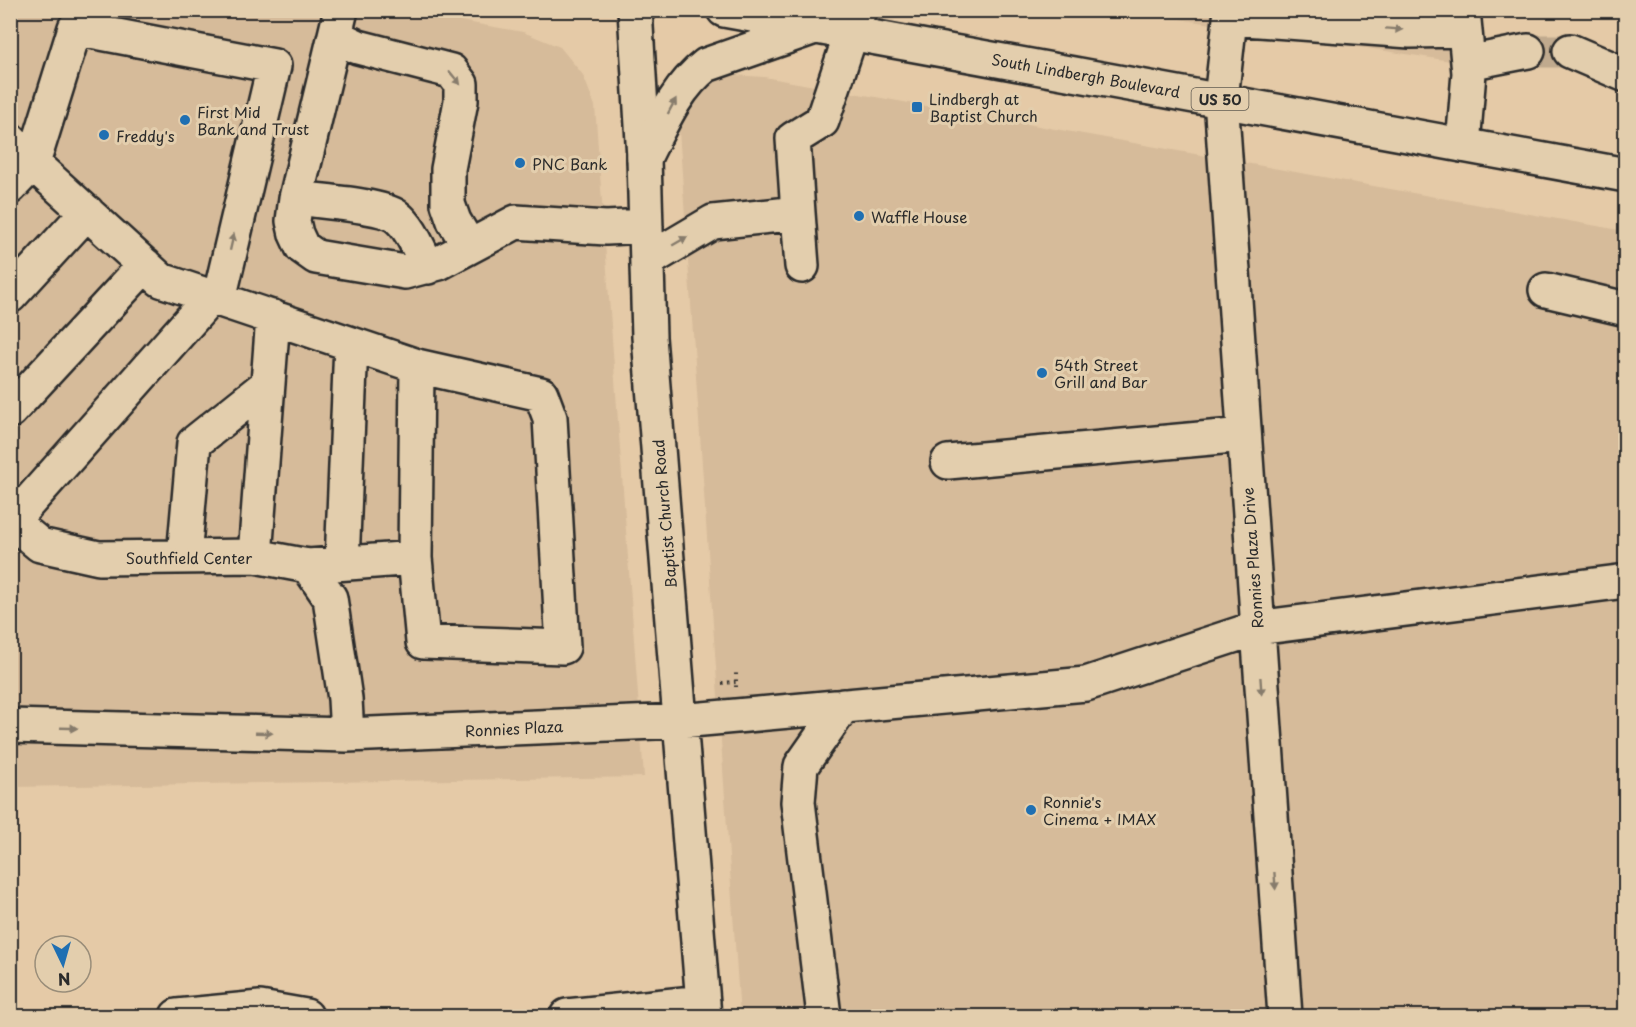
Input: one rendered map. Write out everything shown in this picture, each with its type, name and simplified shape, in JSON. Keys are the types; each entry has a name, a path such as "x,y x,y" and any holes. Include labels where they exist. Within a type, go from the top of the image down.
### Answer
{"street":[{"name":"Baptist Church Road","path":"635,10 644,158 649,337 704,1009"},
{"name":"South Lindbergh Boulevard","path":"724,10 814,27 855,22 1221,99 1626,175"},
{"path":"1231,14 1410,31 1464,20 1468,63 1463,145"},
{"name":"Ronnies Plaza Drive","path":"1231,14 1221,99 1285,1017"},
{"path":"802,266 792,139 822,121 855,22"},
{"path":"338,23 358,47 451,71 461,84 461,101 448,169 450,208 454,221 469,246"},
{"path":"338,23 296,198 293,221 302,246 316,257 405,272 428,267 516,222 583,227 646,226"},
{"path":"644,158 678,95 698,71 706,65 814,27"},
{"path":"10,187 33,163 75,28 274,66 215,298 11,521"},
{"path":"1468,63 1528,51"},
{"path":"1570,51 1626,75"},
{"path":"10,140 161,280 417,366 541,394 550,418 563,647 423,642 415,558 417,366"},
{"path":"296,198 375,209 394,214 412,237 428,267"},
{"path":"10,296 87,212"},
{"path":"647,261 713,222 798,213"},
{"path":"10,411 145,265"},
{"path":"1546,290 1626,309"},
{"path":"255,556 273,317"},
{"path":"342,563 351,344"},
{"path":"184,557 194,443 268,384"},
{"path":"948,462 1244,435"},
{"name":"Southfield Center","path":"11,521 40,545 99,558 255,556 308,566 415,558"},
{"path":"308,566 330,598 347,735"},
{"name":"Ronnies Plaza","path":"10,726 347,735 680,721 1086,684 1257,628 1626,581"},
{"path":"824,1017 798,802 801,766 843,706"},
{"path":"177,1017 260,1008 306,1017"},
{"path":"567,1017 704,1009"}],"path":[{"path":"722,683 736,682"}],"shaded area":[{"path":"10,11 404,11 523,32 560,47 583,75 595,106 644,777 11,787"},
{"path":"1127,11 1453,11 1457,62"},
{"path":"732,75 764,77 1625,231 1625,1016 740,1016 679,130 688,103 707,83"}],"tunnel":[{"path":"1528,51 1570,51"}],"place":[{"name":"Lindbergh at Baptist Church","path":"917,107"},
{"name":"First Mid Bank and Trust","path":"185,120"},
{"name":"Freddy's","path":"104,135"},
{"name":"PNC Bank","path":"520,163"},
{"name":"Waffle House","path":"859,216"},
{"name":"54th Street Grill and Bar","path":"1042,373"},
{"name":"Ronnie's Cinema + IMAX","path":"1031,810"}]}
